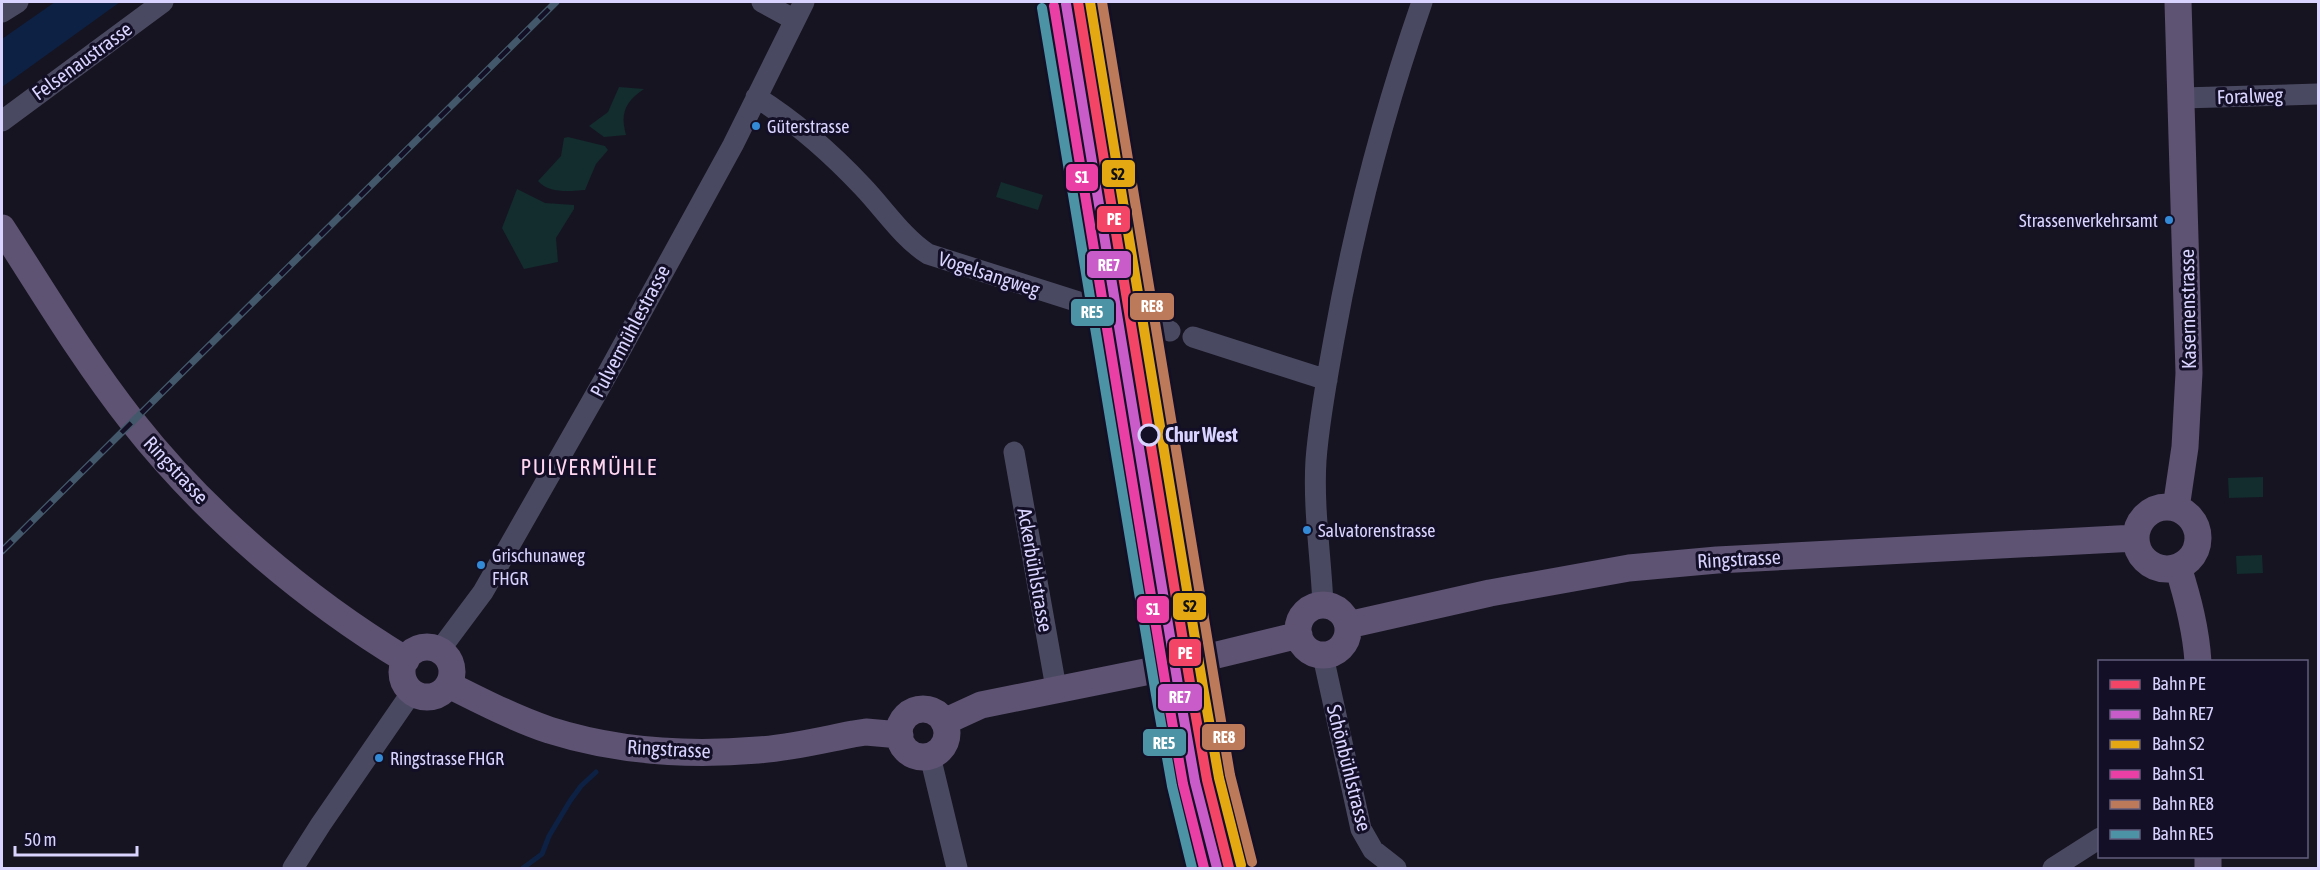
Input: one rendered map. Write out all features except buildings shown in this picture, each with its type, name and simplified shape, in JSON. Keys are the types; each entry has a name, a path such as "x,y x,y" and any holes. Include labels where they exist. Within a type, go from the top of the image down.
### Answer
{"main road":[{"name":"Kasernenstrasse","path":"2176,508 2186,447 2189,372 2178,2"},
{"name":"Ringstrasse","path":"2,228 94,369 132,421 183,480 281,571 338,615 406,660"},
{"path":"2157,508 2176,508 2186,513 2193,521 2198,531 2198,543 2195,553 2188,562 2178,567 2161,569 2153,566 2141,555 2136,538 2142,520 2149,513 2157,508"},
{"name":"Ringstrasse","path":"1348,626 1490,593 1629,568 1717,560 2136,538"},
{"path":"2178,567 2192,614 2197,638 2198,660"},
{"path":"1323,605 1340,610 1348,626 1348,638 1341,649 1330,655 1323,656 1307,650 1299,635 1299,624 1304,614 1312,607 1323,605"},
{"path":"944,722 981,705 1056,688 1165,668 1299,635"},
{"path":"432,648 439,651 451,666 452,672 448,685 436,696 428,697 412,692 404,681 403,667 406,660 417,650 432,648"},
{"name":"Ringstrasse","path":"448,685 495,708 548,729 592,741 654,752 690,754 756,751 866,732 900,735"},
{"path":"920,710 934,712 944,722 947,736 945,743 936,754 923,757 910,753 905,748 900,735 903,721 913,712 920,710"}],"street":[{"path":"2,12 18,2"},
{"name":"Felsenaustrasse","path":"2,121 163,2"},
{"path":"762,2 799,11"},
{"path":"1323,605 1316,457 1327,380 1353,236 1386,111 1422,2"},
{"name":"Pulvermühlestrasse","path":"439,651 483,592 525,521 733,145 799,11"},
{"name":"Foralweg","path":"2182,98 2319,93"},
{"name":"Vogelsangweg","path":"756,97 790,120 824,148 863,186 915,244 928,254 1170,331"},
{"path":"1193,337 1327,380"},
{"name":"Ackerbühlstrasse","path":"1014,452 1056,688"},
{"name":"Schönbühlstrasse","path":"1323,656 1361,829 1373,850 1395,868"},
{"path":"293,868 412,692"},
{"path":"930,756 957,868"},
{"path":"2053,868 2098,839"}],"green space":[{"path":"619,87 644,89 628,103 624,114 626,135 604,137 589,126 608,112"},
{"path":"564,138 605,146 608,150 596,164 585,190 554,190 538,181 561,156"},
{"path":"1001,182 1043,195 1038,210 996,197"},
{"path":"517,189 545,203 574,205 574,209 556,238 558,262 524,269 502,228"},
{"path":"2263,477 2263,497 2229,498 2228,478"},
{"path":"2262,555 2263,573 2237,574 2236,556"}],"water":[{"path":"55,2 120,2 2,87 2,39"}],"waterway":[{"path":"523,868 542,854 549,836 570,801 581,786 596,772"}],"railway":[{"path":"2,551 556,2"},
{"path":"1188,674 1199,797 1211,868"}],"rail line":[{"name":"PE","path":"1078,2 1191,689 1207,780 1229,868"},
{"name":"S2","path":"1090,2 1203,687 1219,778 1241,865"},
{"name":"RE8","path":"1102,2 1230,775 1252,862"},
{"name":"RE7","path":"1066,4 1179,691 1195,782 1217,868"},
{"name":"S1","path":"1054,6 1167,693 1183,784 1204,868"},
{"name":"RE5","path":"1042,8 1156,695 1172,786 1192,868"}],"place":[{"name":"Güterstrasse","path":"756,126"},
{"name":"Strassenverkehrsamt","path":"2169,220"},
{"name":"Chur West","path":"1149,435"},
{"name":"Salvatorenstrasse","path":"1307,530"},
{"name":"Grischunaweg FHGR","path":"481,565"},
{"name":"Ringstrasse FHGR","path":"379,758"}],"district":[{"name":"PULVERMÜHLE","path":"589,467"}]}
